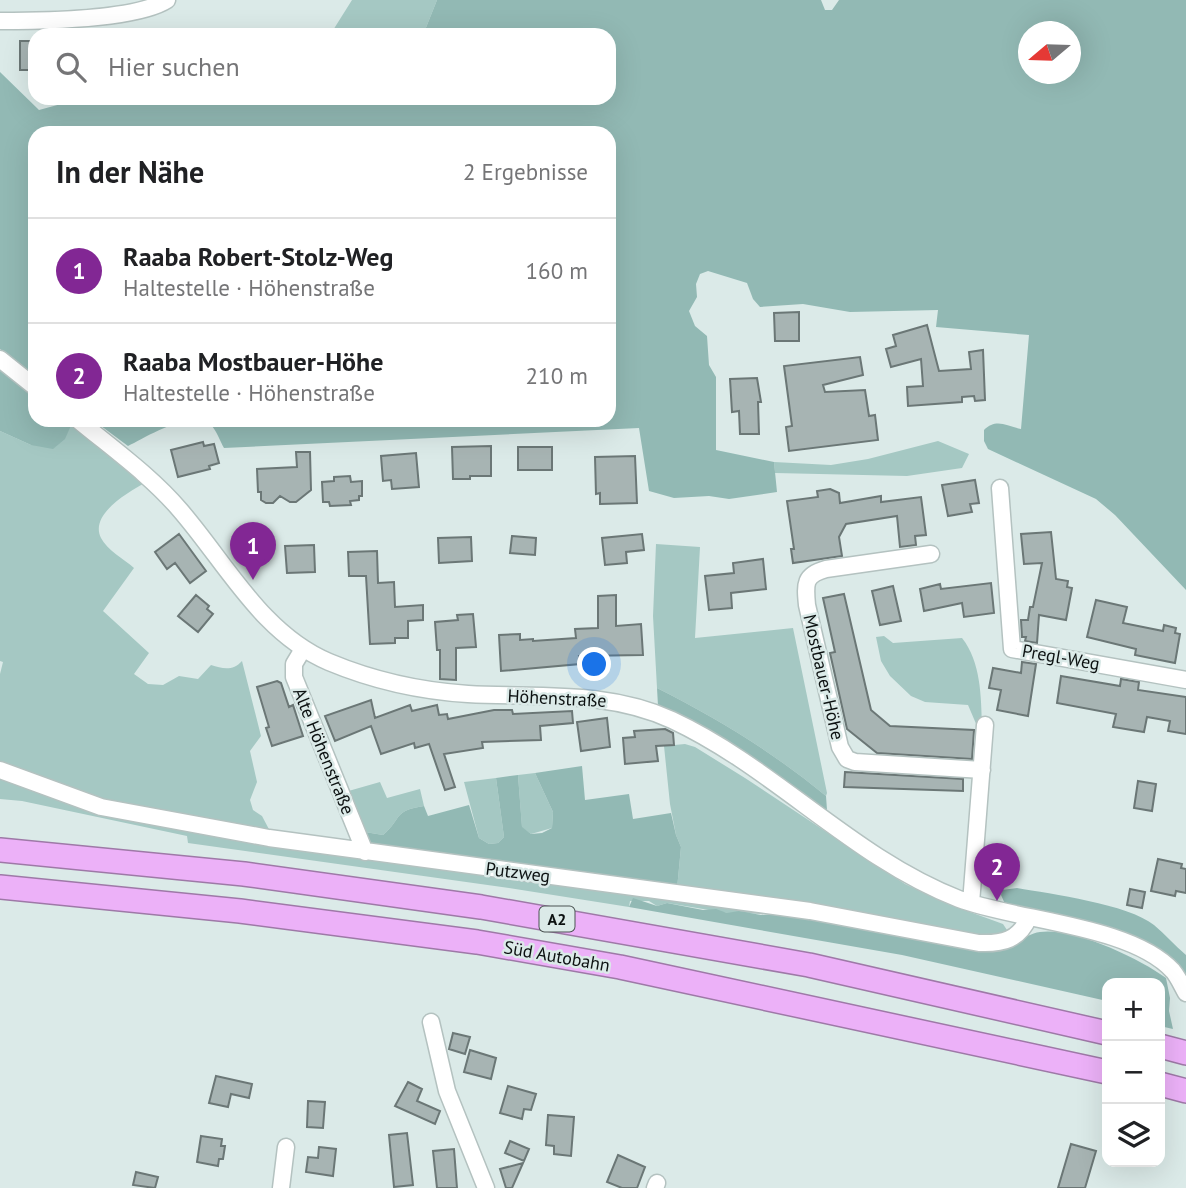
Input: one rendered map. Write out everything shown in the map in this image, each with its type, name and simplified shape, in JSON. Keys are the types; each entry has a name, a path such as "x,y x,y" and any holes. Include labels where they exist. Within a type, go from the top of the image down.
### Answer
{"highway":[{"name":"Süd Autobahn","path":"0,850 244,874 481,907 809,965 1102,1032"},
{"name":"Süd Autobahn","path":"0,887 240,911 477,942 620,967 1102,1071"},
{"path":"1165,1047 1186,1053"},
{"path":"1165,1085 1186,1091"}],"street":[{"path":"0,21 117,15 147,9 167,0"},
{"path":"0,359 28,381"},
{"name":"Höhenstraße","path":"87,427 140,470 172,502 272,623 303,649 349,669 410,687 463,694 593,698 636,706 670,719 720,746 889,863 929,886 971,903 1087,929 1150,954 1172,971 1186,993"},
{"name":"Pregl-Weg","path":"1000,488 1012,649 1186,680"},
{"name":"Mostbauer-Höhe","path":"931,555 826,569 814,572 809,578 807,605 840,747 847,759 855,762 982,770"},
{"name":"Alte Höhenstraße","path":"303,649 294,664 294,677 365,852"},
{"path":"971,903 985,725"},
{"name":"Putzweg","path":"0,770 101,807 269,838 810,911 979,943 994,944 1013,939 1025,927 1029,917"},
{"path":"431,1022 447,1091 486,1188"},
{"path":"281,1188 286,1147"}],"green space":[{"path":"352,0 437,0 426,28 334,28"},
{"path":"65,427 77,427 146,482 113,505 105,512 101,521 101,538 111,550 134,568 103,611 149,653 134,674 148,684 163,685 179,676 198,679 211,665 228,668 242,661 261,736 250,751 257,782 250,800 253,810 262,816 272,835 119,807 0,766 0,674 3,662 0,661 0,431 31,445"},
{"path":"938,441 969,454 962,468 907,476 775,473 774,462 831,465 868,459"},
{"path":"656,544 700,547 695,638 793,628 826,796 744,737 657,688 653,616"},
{"path":"884,636 893,643 962,638 976,668 982,725 977,726 968,705 925,702 911,696 890,676 881,661 876,637"},
{"path":"685,744 695,747 745,778 905,884 948,904 1003,924 1009,933 994,940 677,889 681,847 670,804 664,746"},
{"path":"535,773 553,812 552,828 531,834 522,828 518,775"},
{"path":"0,774 67,799 779,914 727,913 667,903 657,906 649,901 630,901 629,907 188,843 187,836 22,801 0,799"},
{"path":"496,778 504,837 498,843 489,844 479,838 464,782"},
{"path":"380,782 387,798 420,789 424,806 402,813 383,835 359,831 345,792"}],"shaded area":[{"path":"437,0 821,0 825,10 832,10 839,0 1186,0 1186,590 1115,515 1096,499 988,449 984,441 984,430 988,426 1002,424 1021,429 1029,335 936,327 938,310 850,312 803,304 760,307 753,299 747,283 708,271 700,274 696,284 697,297 689,311 695,326 707,336 709,365 716,377 716,450 774,462 777,492 729,499 709,496 674,498 649,491 639,428 224,448 213,427 616,427 616,126 28,126 28,371 0,349 0,72 28,99 28,105 34,105 39,110 57,105 616,105 616,28 426,28"},
{"path":"0,365 28,388 28,427 70,427 65,439 53,449 31,445 0,431"},
{"path":"102,427 167,427 157,431 128,446"},
{"path":"657,688 723,724 786,765 826,796 827,810 658,706"},
{"path":"582,766 585,800 629,794 633,819 671,813 681,847 677,889 366,848 359,831 383,835 402,813 414,808 424,806 428,816 469,805 479,838 489,844 498,843 504,837 496,778 518,775 522,827 531,834 542,833 552,828 553,812 535,773"},
{"path":"1017,888 1089,901 1142,918 1154,925 1186,955 1186,976 1171,960 1128,935 1077,919 1005,904 1002,890"},
{"path":"633,898 657,906 667,903 703,910 716,909 727,913 739,911 761,915 779,914 1015,943 1040,932 1070,934 1123,953 1166,978 1173,1029 1165,1027 1165,978 1102,978 1102,1000 902,955 629,907"}],"building":[{"path":"20,41 28,41 28,70 20,70"},
{"path":"799,312 799,341 775,341 774,313"},
{"path":"927,325 939,371 971,369 969,352 983,350 985,400 975,401 974,396 962,397 962,402 908,406 907,387 923,386 921,359 891,367 886,349 896,346 893,335"},
{"path":"860,357 863,375 823,385 825,392 865,390 869,416 875,415 878,440 789,451 786,427 792,426 784,366"},
{"path":"757,378 761,402 758,402 759,434 740,434 739,411 732,412 730,379"},
{"path":"203,442 204,446 214,444 219,463 209,466 210,469 178,477 171,450"},
{"path":"491,446 491,476 453,479 452,447"},
{"path":"518,447 552,447 552,470 518,470"},
{"path":"296,452 310,452 311,490 296,502 290,502 280,496 273,503 261,500 257,469 297,467"},
{"path":"416,453 419,487 392,489 391,480 383,481 381,456"},
{"path":"635,456 637,503 600,504 600,493 596,494 595,457"},
{"path":"350,476 351,482 362,481 362,496 359,496 359,500 350,501 351,505 330,506 329,502 323,502 322,482 334,481 334,477"},
{"path":"975,480 979,503 970,504 972,512 948,516 942,485"},
{"path":"830,489 839,493 840,503 881,496 881,502 921,497 926,535 915,536 916,545 900,547 897,516 846,524 839,537 842,556 793,563 791,549 794,549 787,501 818,497 817,491"},
{"path":"1051,532 1056,579 1068,581 1067,587 1072,588 1066,620 1039,615 1037,643 1025,641 1026,637 1022,637 1021,620 1028,620 1030,607 1033,607 1042,563 1024,564 1021,534"},
{"path":"179,534 206,571 190,583 175,563 167,569 155,552"},
{"path":"642,534 644,550 626,552 627,563 605,565 602,538"},
{"path":"512,536 536,538 535,555 510,553"},
{"path":"471,537 472,561 439,563 438,538"},
{"path":"314,545 315,572 287,573 285,546"},
{"path":"377,551 378,583 394,582 395,607 423,605 423,620 408,621 408,638 395,638 395,643 370,644 366,576 349,576 348,552"},
{"path":"763,559 766,589 731,593 732,608 709,610 705,576 734,573 733,563"},
{"path":"991,583 994,613 964,617 962,603 924,611 920,589 940,584 941,589"},
{"path":"893,586 901,621 880,625 872,591"},
{"path":"844,594 871,710 890,726 974,730 972,759 877,753 847,729 830,653 835,652 823,598"},
{"path":"196,595 209,606 207,609 213,614 198,632 178,616"},
{"path":"616,595 616,626 641,624 643,655 579,656 580,664 501,671 499,635 520,634 520,640 533,641 576,638 575,629 598,628 598,596"},
{"path":"1096,600 1127,607 1123,623 1163,631 1164,625 1176,628 1175,633 1180,634 1175,663 1135,655 1136,649 1087,637"},
{"path":"473,614 476,647 456,648 456,680 440,679 440,650 437,650 435,622 458,620 457,615"},
{"path":"1022,662 1036,664 1028,716 997,710 1001,690 989,688 993,668 1021,673"},
{"path":"1061,676 1120,686 1121,679 1139,682 1138,690 1186,697 1186,734 1168,731 1170,721 1147,717 1144,732 1113,727 1116,714 1057,703"},
{"path":"277,681 281,683 289,707 293,705 303,736 272,746 257,687"},
{"path":"371,700 375,718 410,705 412,711 437,705 439,715 447,714 448,719 494,710 512,710 513,714 572,711 573,723 540,726 541,740 482,742 483,748 444,754 455,787 445,790 429,744 415,748 414,743 381,754 371,726 335,741 325,716"},
{"path":"607,718 610,747 581,751 577,722"},
{"path":"665,729 673,733 674,745 656,746 658,761 625,764 623,738 635,737 634,731"},
{"path":"845,772 963,779 963,791 844,787"},
{"path":"1138,781 1156,784 1152,811 1134,808"},
{"path":"1158,859 1182,864 1181,868 1186,869 1186,893 1176,891 1175,896 1151,891"},
{"path":"1130,889 1145,892 1142,908 1127,905"},
{"path":"453,1033 470,1037 465,1054 449,1049"},
{"path":"470,1050 496,1058 491,1079 464,1072"},
{"path":"216,1076 252,1084 249,1098 231,1094 228,1107 209,1103"},
{"path":"408,1082 422,1089 417,1101 440,1111 435,1124 395,1106"},
{"path":"508,1086 536,1094 531,1110 524,1109 522,1119 500,1113"},
{"path":"308,1101 325,1102 323,1128 307,1127"},
{"path":"548,1115 574,1117 571,1156 554,1154 554,1146 546,1145"},
{"path":"407,1133 413,1185 394,1187 389,1135"},
{"path":"201,1136 222,1139 221,1146 225,1146 223,1159 219,1159 218,1166 197,1162"},
{"path":"510,1141 529,1149 524,1161 505,1153"},
{"path":"1071,1144 1096,1151 1085,1188 1058,1188"},
{"path":"319,1147 336,1149 333,1176 306,1172 308,1157 318,1158"},
{"path":"454,1149 457,1188 437,1188 433,1151"},
{"path":"618,1155 645,1167 637,1188 622,1188 607,1182"},
{"path":"523,1163 512,1188 506,1188 500,1169"},
{"path":"136,1172 158,1177 155,1188 133,1185"}],"place":[{"name":"Raaba Robert-Stolz-Weg","path":"253,580"},
{"name":"Raaba Mostbauer-Höhe","path":"997,901"}]}
